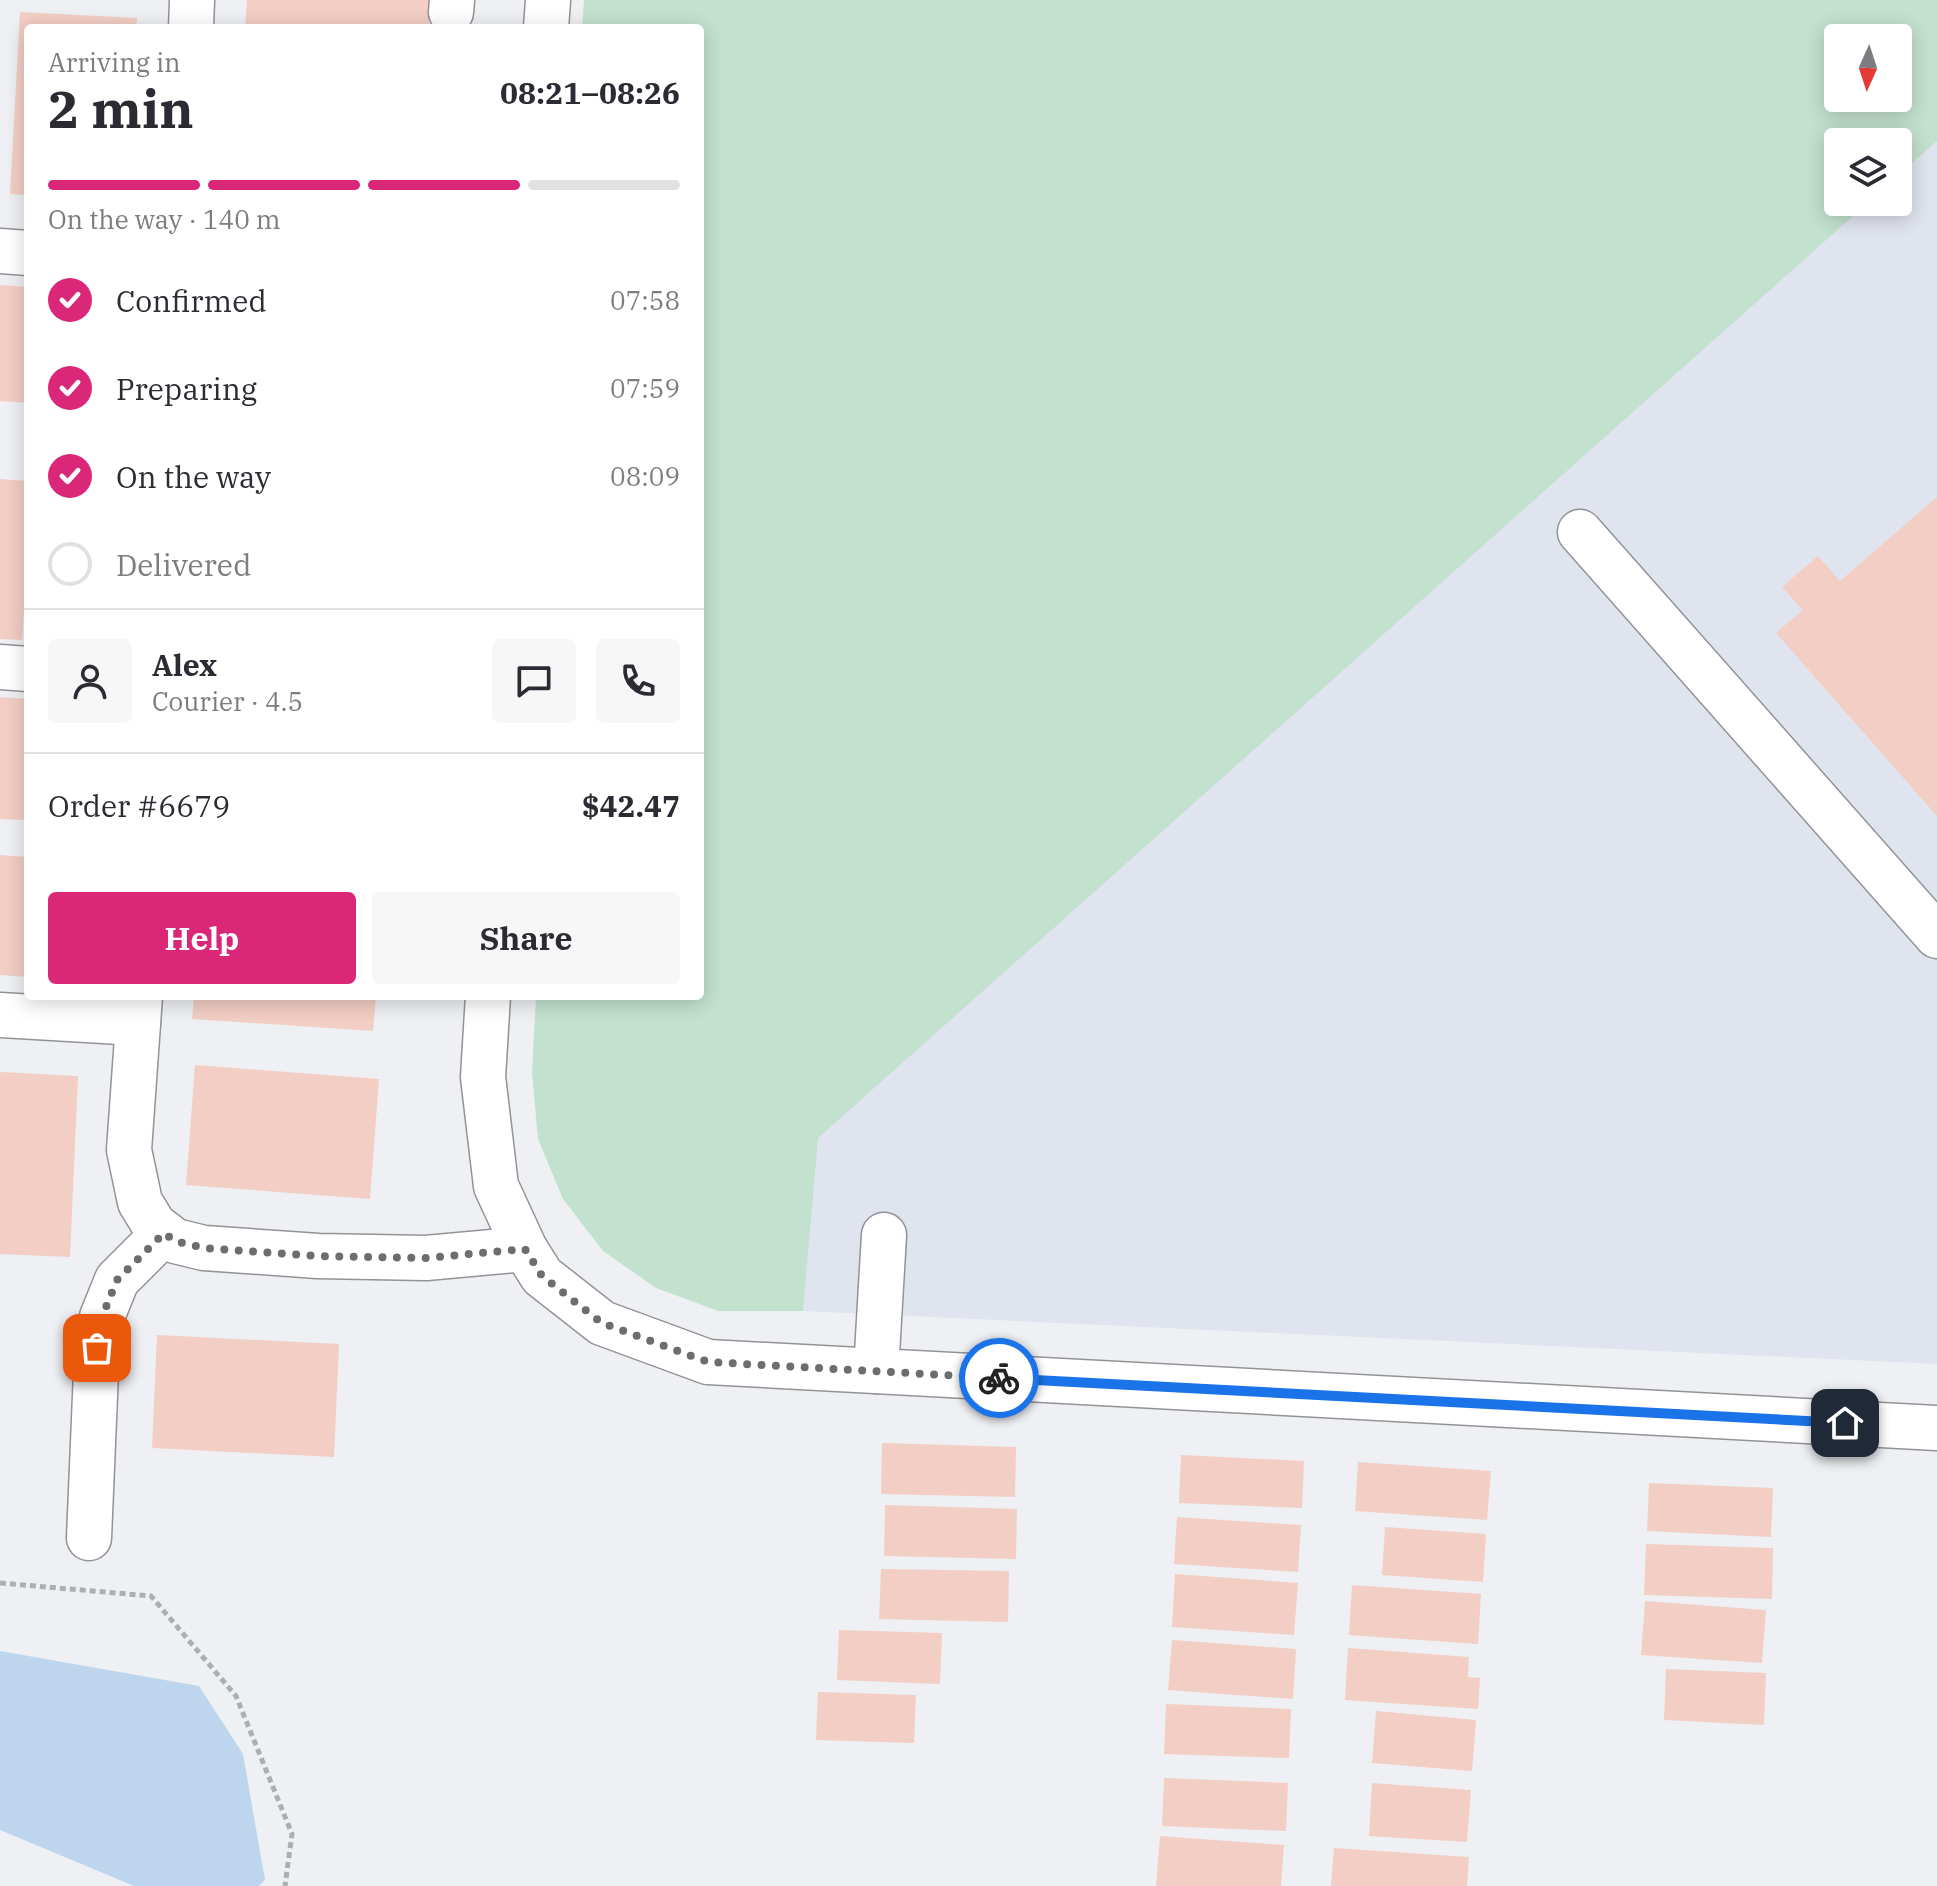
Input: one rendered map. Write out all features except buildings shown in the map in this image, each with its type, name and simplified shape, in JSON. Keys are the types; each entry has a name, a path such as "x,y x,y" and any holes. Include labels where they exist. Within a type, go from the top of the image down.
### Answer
{"street":[{"path":"191,24 192,0"},
{"path":"546,24 548,0"},
{"path":"0,251 24,253"},
{"path":"1580,532 1937,936"},
{"path":"0,667 24,669"},
{"path":"488,1000 483,1077 496,1186 525,1249 542,1276 602,1323 708,1362 1937,1428"},
{"path":"0,1015 139,1010 129,1150 140,1202 154,1225 175,1241 204,1248 318,1256 426,1258 525,1249"},
{"path":"89,1538 97,1348 102,1317 117,1280 164,1233"},
{"path":"876,1371 884,1235"}],"path":[{"path":"0,1583 151,1596 236,1696 292,1834 285,1886"}],"shaded area":[{"path":"1937,141 1937,1364 803,1311 817,1138 1853,216 1912,216 1912,163"}],"green space":[{"path":"584,0 1937,0 1937,141 1912,163 1912,128 1824,128 1824,216 1853,216 818,1138 803,1311 718,1311 656,1288 603,1251 563,1199 538,1139 532,1073 536,1000 704,1000 704,24 582,24"}],"water":[{"path":"0,1651 199,1686 243,1754 265,1880 259,1886 134,1886 0,1830"}],"way so far":[{"path":"97,1348 102,1317 111,1290 117,1280 164,1233 175,1241 204,1248 318,1256 426,1258 525,1249 542,1276 602,1323 708,1362 999,1378"}],"route":[{"path":"999,1378 1845,1423"}]}
